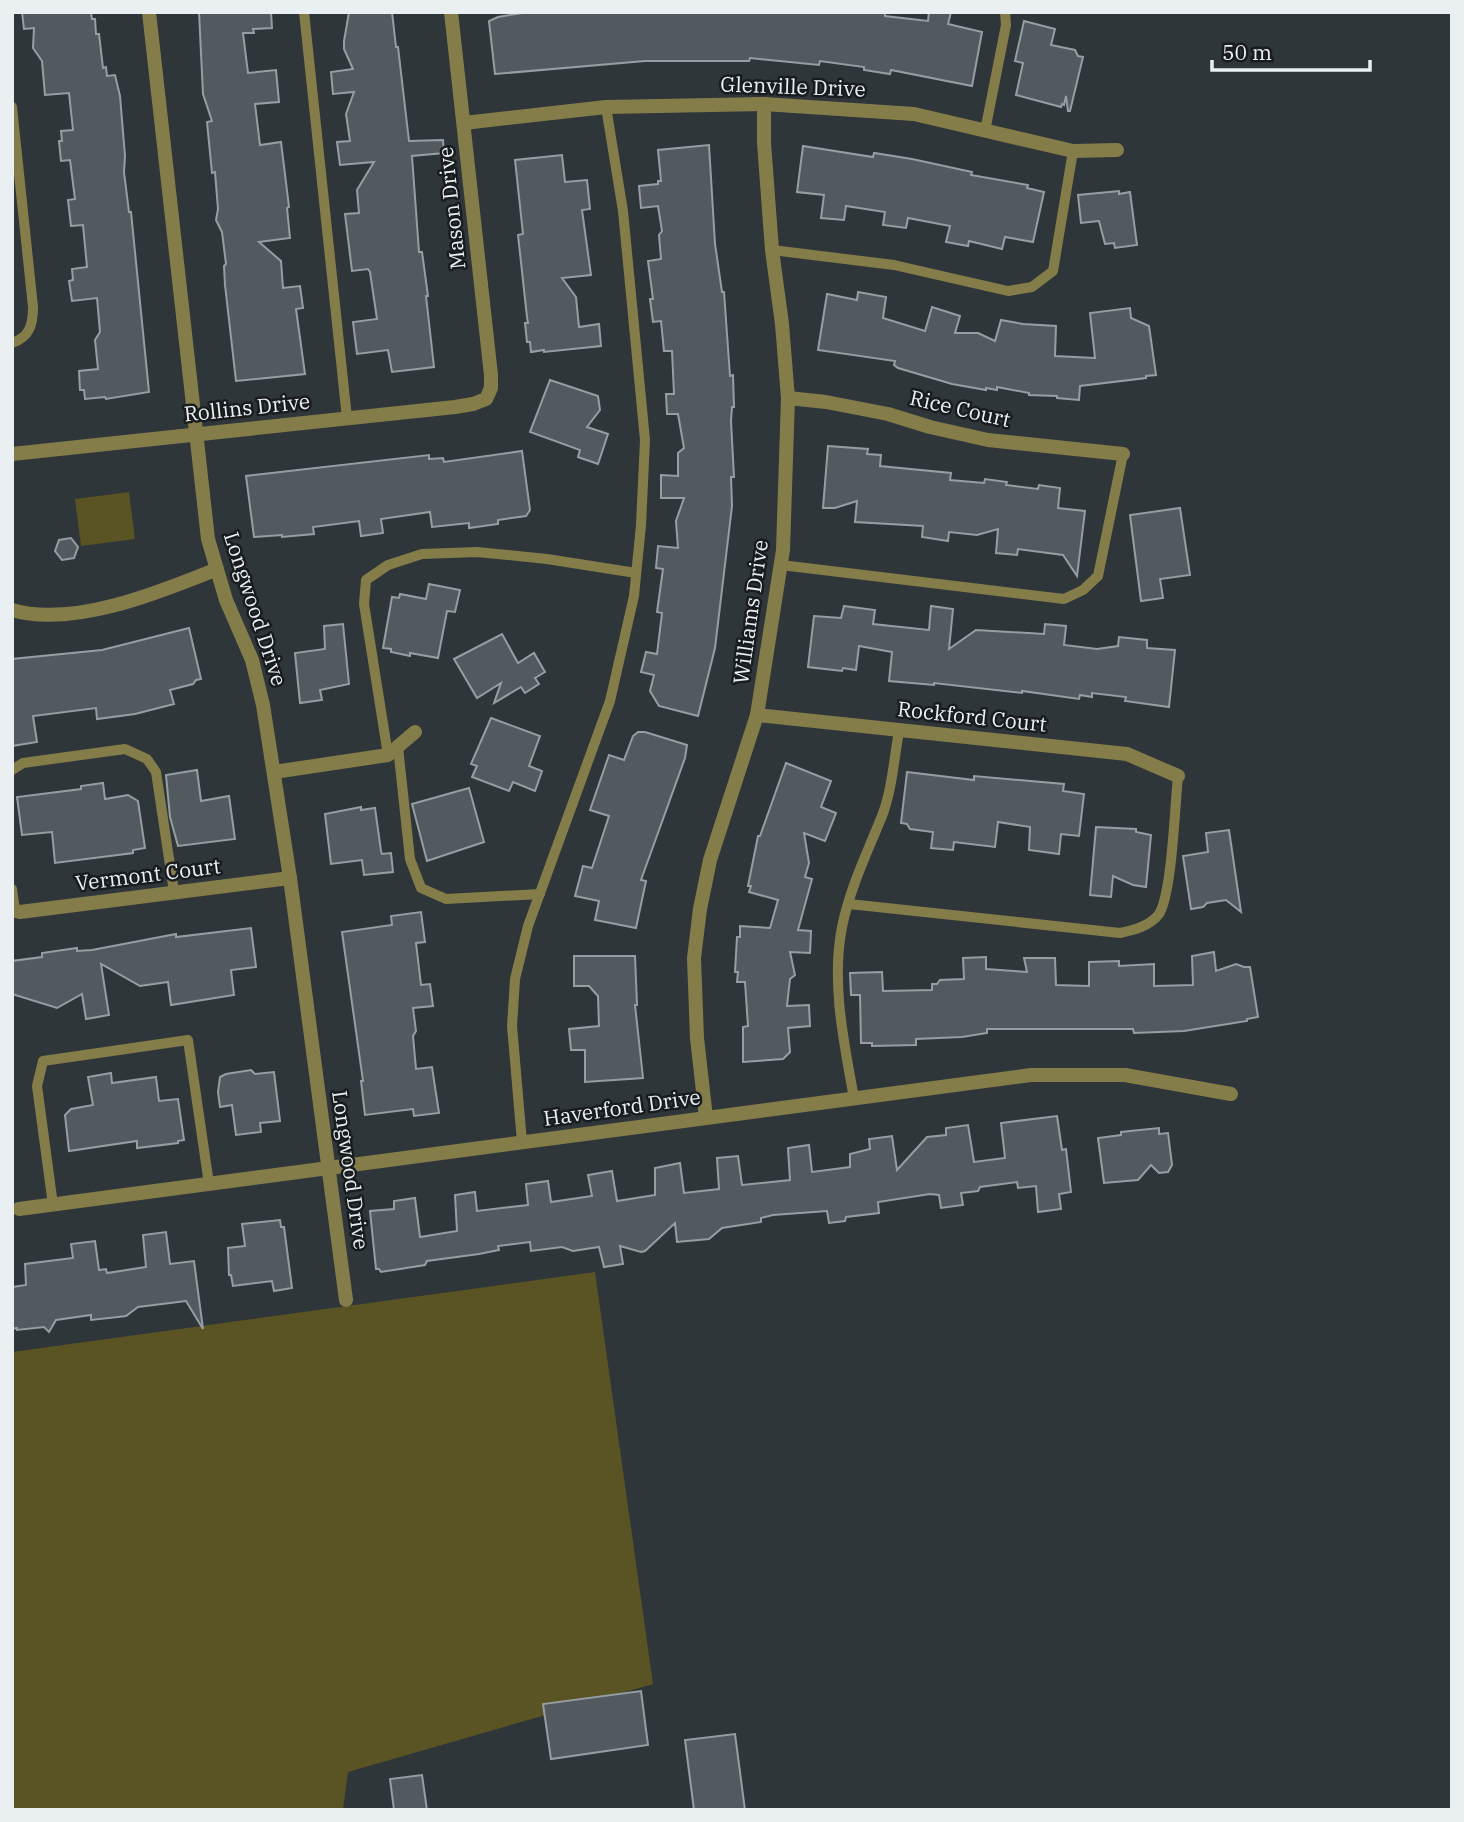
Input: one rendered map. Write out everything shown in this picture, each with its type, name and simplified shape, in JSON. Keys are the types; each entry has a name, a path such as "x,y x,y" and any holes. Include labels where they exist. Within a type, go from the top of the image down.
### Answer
{"street":[{"name":"Longwood Drive","path":"149,12 208,539 226,600 252,660 263,705 290,878 346,1300"},
{"name":"Mason Drive","path":"451,12 491,375 491,388 486,399"},
{"name":"Glenville Drive","path":"464,123 606,107 764,104 914,114 1073,151 1117,150"},
{"name":"Williams Drive","path":"706,1118 697,1038 694,958 700,909 710,860 757,715 781,565 788,398 772,250 764,143 764,104"},
{"name":"Rice Court","path":"788,398 888,414 988,440 1123,454"},
{"name":"Rollins Drive","path":"12,454 455,407 486,399"},
{"path":"12,610 54,615 95,609 154,594 217,569"},
{"name":"Rockford Court","path":"757,715 1128,754 1178,776"},
{"path":"274,772 393,751 415,732"},
{"name":"Vermont Court","path":"14,910 20,912 290,878"},
{"name":"Haverford Drive","path":"19,1209 1031,1074 1125,1074 1231,1094"}],"lane":[{"path":"303,12 347,418"},
{"path":"985,131 1006,25 1005,12"},
{"path":"12,107 33,323 27,335 12,343"},
{"path":"523,1142 512,1026 515,979 528,926 610,701 634,596 642,525 645,440 623,211 606,107"},
{"path":"772,250 894,265 1008,291 1032,287 1053,271 1073,151"},
{"path":"781,565 1064,599 1083,590 1098,576 1123,454"},
{"path":"540,894 446,899 421,888 410,859 393,751 363,604 366,580 388,565 422,554 477,552 547,559 636,573"},
{"path":"855,1098 842,1027 838,974 842,928 860,863 883,813 898,731"},
{"path":"12,770 23,763 125,749 148,760 156,772 174,892"},
{"path":"849,904 1120,933 1140,929 1158,914 1166,893 1178,776"},
{"path":"12,889 14,910"},
{"path":"53,1205 37,1086 43,1061 188,1040 209,1184"}],"shaded area":[{"path":"129,492 135,539 81,546 75,499"},
{"path":"595,1272 653,1684 348,1772 343,1810 12,1810 12,1352"}],"building":[{"path":"22,12 91,12 92,19 95,19 96,34 99,34 103,68 106,67 107,76 115,75 120,96 124,172 131,212 149,392 106,399 85,399 84,390 80,390 79,371 98,369 95,340 100,332 97,298 72,301 69,281 73,280 72,269 87,267 83,225 71,226 68,200 75,199 70,160 61,161 61,131 73,130 69,93 45,95 42,61 33,48 34,28 24,29"},
{"path":"199,12 271,12 272,28 253,29 254,33 243,33 248,73 276,70 279,102 255,104 260,145 281,142 290,238 259,242 281,261 283,288 300,286 303,308 296,309 305,374 236,381 225,285 226,264 222,232 216,220 218,209 215,172 212,173 207,122 212,121 203,94"},
{"path":"349,12 392,12 409,141 443,140 444,153 412,156 419,252 422,252 428,296 434,367 392,372 388,350 357,354 353,322 377,319 370,272 368,269 352,271 345,214 359,213 357,190 374,162 340,165 337,142 350,141 346,114 354,92 333,94 331,72 353,69 344,49"},
{"path":"528,12 885,12 885,16 928,21 929,12 951,12 948,24 982,32 972,86 891,70 890,74 864,70 864,67 820,61 819,65 750,58 749,61 645,61 495,74 489,21"},
{"path":"1024,21 1055,29 1051,45 1075,50 1078,56 1083,57 1070,111 1066,96 1061,107 1016,95 1023,63 1015,61"},
{"path":"709,145 715,244 724,292 730,376 733,375 734,407 731,421 734,477 731,477 732,506 715,648 698,716 659,706 650,691 654,675 641,672 646,652 657,654 662,613 657,612 663,569 656,568 658,546 678,548 676,521 684,498 661,498 661,475 678,476 678,453 684,448 678,414 667,414 666,394 674,394 672,351 664,351 661,321 653,322 650,299 653,299 648,261 661,259 659,235 662,231 658,206 641,208 639,186 658,184 658,181 661,181 658,150"},
{"path":"803,146 873,157 874,153 912,159 972,172 971,175 1028,185 1027,188 1044,192 1033,242 1005,237 1002,249 969,241 968,246 946,242 950,226 908,218 906,228 883,225 885,212 846,206 844,220 821,218 824,195 797,192"},
{"path":"562,155 565,182 587,180 590,209 582,210 591,275 562,278 576,297 579,327 599,324 601,346 531,352 525,323 528,323 518,235 523,234 515,160"},
{"path":"1119,191 1119,194 1130,192 1137,245 1115,248 1114,243 1105,244 1099,221 1081,223 1078,195"},
{"path":"858,292 886,297 883,318 925,331 932,307 960,316 955,333 978,333 995,341 1001,320 1056,326 1055,356 1095,358 1090,313 1130,308 1131,318 1149,326 1156,375 1080,386 1079,400 1029,395 997,387 997,390 986,390 952,384 898,368 894,365 895,361 818,350 827,294 857,300"},
{"path":"550,380 598,396 600,410 587,427 608,434 598,464 578,457 580,450 530,432"},
{"path":"828,446 868,449 867,454 881,455 880,466 951,473 950,480 984,483 985,479 1038,489 1039,485 1060,488 1058,508 1085,511 1077,576 1063,555 1018,549 1017,555 996,553 998,529 977,535 949,532 948,541 922,537 923,526 855,522 857,501 835,508 823,508"},
{"path":"522,451 530,510 526,516 469,528 469,523 432,527 430,512 381,519 383,533 361,536 359,521 313,527 314,534 254,537 246,476 429,455 429,459 443,458 444,462"},
{"path":"1180,508 1190,575 1160,579 1163,598 1141,601 1130,515"},
{"path":"71,538 78,547 74,558 62,560 55,551 59,540"},
{"path":"429,584 460,590 455,612 447,611 438,658 410,653 410,656 383,648 392,597 399,598 400,594 426,599"},
{"path":"844,606 875,610 873,624 929,630 931,606 953,609 949,649 976,630 1044,634 1045,624 1066,626 1064,645 1097,649 1118,646 1119,637 1147,640 1147,648 1175,650 1169,707 1125,701 1126,697 1092,693 1092,697 1080,695 1079,699 1022,691 889,681 892,652 859,646 856,670 808,667 814,616 841,618"},
{"path":"343,624 349,684 320,690 322,700 300,703 295,653 325,649 324,626"},
{"path":"189,628 201,679 170,690 174,704 135,714 97,719 96,708 33,716 37,742 12,746 12,659 102,650"},
{"path":"502,634 518,663 534,653 545,672 535,678 539,684 525,693 521,687 494,703 501,683 477,698 454,659"},
{"path":"491,718 540,736 529,766 542,771 535,791 513,782 509,791 472,777 477,766 471,764"},
{"path":"638,732 687,745 685,758 641,880 646,881 636,928 595,920 599,901 575,896 583,866 592,868 609,816 590,810 609,755 624,760 633,736"},
{"path":"786,763 831,781 821,807 836,813 825,841 804,833 809,863 805,877 812,879 798,930 811,931 810,953 790,952 795,975 790,979 787,1006 809,1005 810,1026 788,1028 790,1052 783,1059 743,1062 743,1027 748,1026 745,982 737,982 738,972 735,972 737,937 740,937 740,926 770,928 778,900 749,892 751,886 748,886 758,836"},
{"path":"197,770 201,801 229,796 235,839 178,846 170,817 166,775"},
{"path":"907,772 974,780 974,776 1064,784 1063,791 1084,794 1079,836 1061,834 1059,854 1029,850 1030,827 998,822 995,847 954,842 953,850 931,848 933,832 910,829 907,824 901,823"},
{"path":"103,783 105,799 128,795 138,801 145,848 133,850 133,853 55,863 52,832 22,835 17,797 81,789 81,786"},
{"path":"469,788 484,842 427,861 412,804"},
{"path":"361,807 361,810 375,808 381,851 382,854 391,853 393,872 364,875 362,860 331,864 325,814"},
{"path":"1096,827 1136,829 1136,832 1151,835 1146,887 1133,885 1113,876 1111,897 1090,895"},
{"path":"1229,830 1241,912 1226,900 1191,909 1183,856 1208,852 1206,833"},
{"path":"421,912 425,942 416,943 421,985 430,984 433,1006 413,1008 416,1031 413,1036 416,1069 432,1067 439,1113 414,1116 413,1109 365,1115 363,1081 342,932 392,925 391,916"},
{"path":"251,928 256,967 231,970 234,995 171,1005 168,982 140,986 101,964 109,1015 86,1019 82,994 57,1008 12,994 12,961 42,957 42,953 77,948 77,951 92,950 176,934 176,937"},
{"path":"1214,952 1216,971 1236,964 1250,967 1258,1017 1184,1031 1134,1033 1133,1029 987,1029 987,1033 962,1037 916,1039 916,1045 872,1046 872,1043 861,1043 860,995 851,995 850,973 882,972 883,991 932,990 932,984 937,984 940,980 964,979 963,958 986,957 986,969 1027,972 1024,958 1055,958 1056,985 1089,986 1089,962 1119,961 1119,966 1154,964 1154,986 1193,985 1192,956"},
{"path":"574,956 635,956 635,1005 643,1078 585,1082 585,1050 571,1050 569,1029 599,1026 598,996 589,986 574,986"},
{"path":"251,1070 255,1074 274,1072 280,1121 260,1123 261,1132 236,1135 232,1105 220,1107 220,1077"},
{"path":"111,1073 112,1083 156,1077 159,1101 178,1099 184,1140 137,1148 137,1141 69,1151 65,1115 71,1109 93,1105 88,1077"},
{"path":"1057,1116 1062,1150 1066,1149 1071,1192 1059,1194 1061,1209 1038,1212 1036,1186 1018,1188 1017,1182 980,1187 978,1191 961,1193 963,1205 941,1208 939,1195 930,1194 878,1202 879,1213 846,1217 845,1221 829,1223 827,1211 773,1215 761,1218 761,1222 722,1228 709,1239 677,1242 675,1223 645,1251 620,1246 623,1264 604,1267 599,1247 573,1251 562,1247 531,1251 530,1242 498,1246 499,1250 479,1254 427,1261 425,1265 381,1272 376,1269 370,1211 394,1209 394,1201 415,1198 420,1237 457,1231 455,1195 475,1192 477,1211 528,1205 526,1184 548,1181 551,1202 592,1196 588,1175 612,1171 617,1201 655,1195 655,1168 680,1163 684,1193 719,1189 717,1158 738,1156 742,1185 790,1180 788,1148 809,1145 812,1172 850,1167 850,1154 870,1149 869,1139 892,1136 897,1170 927,1137 946,1135 946,1128 968,1125 974,1162 1005,1158 1001,1123"},
{"path":"1159,1128 1159,1134 1168,1133 1172,1165 1168,1172 1159,1173 1151,1165 1138,1180 1104,1183 1098,1138 1121,1135 1121,1132"},
{"path":"280,1220 281,1227 284,1227 292,1288 274,1291 272,1281 233,1286 229,1275 228,1248 245,1246 242,1224"},
{"path":"166,1232 170,1264 194,1261 203,1329 186,1301 138,1307 126,1316 91,1320 91,1315 56,1320 49,1332 44,1327 12,1329 12,1287 26,1285 25,1264 73,1258 71,1244 95,1241 99,1270 106,1269 107,1273 146,1267 143,1235"},
{"path":"641,1691 648,1745 551,1759 543,1704"},
{"path":"735,1734 745,1810 694,1810 685,1740"},
{"path":"422,1775 427,1810 394,1810 390,1779"}]}
